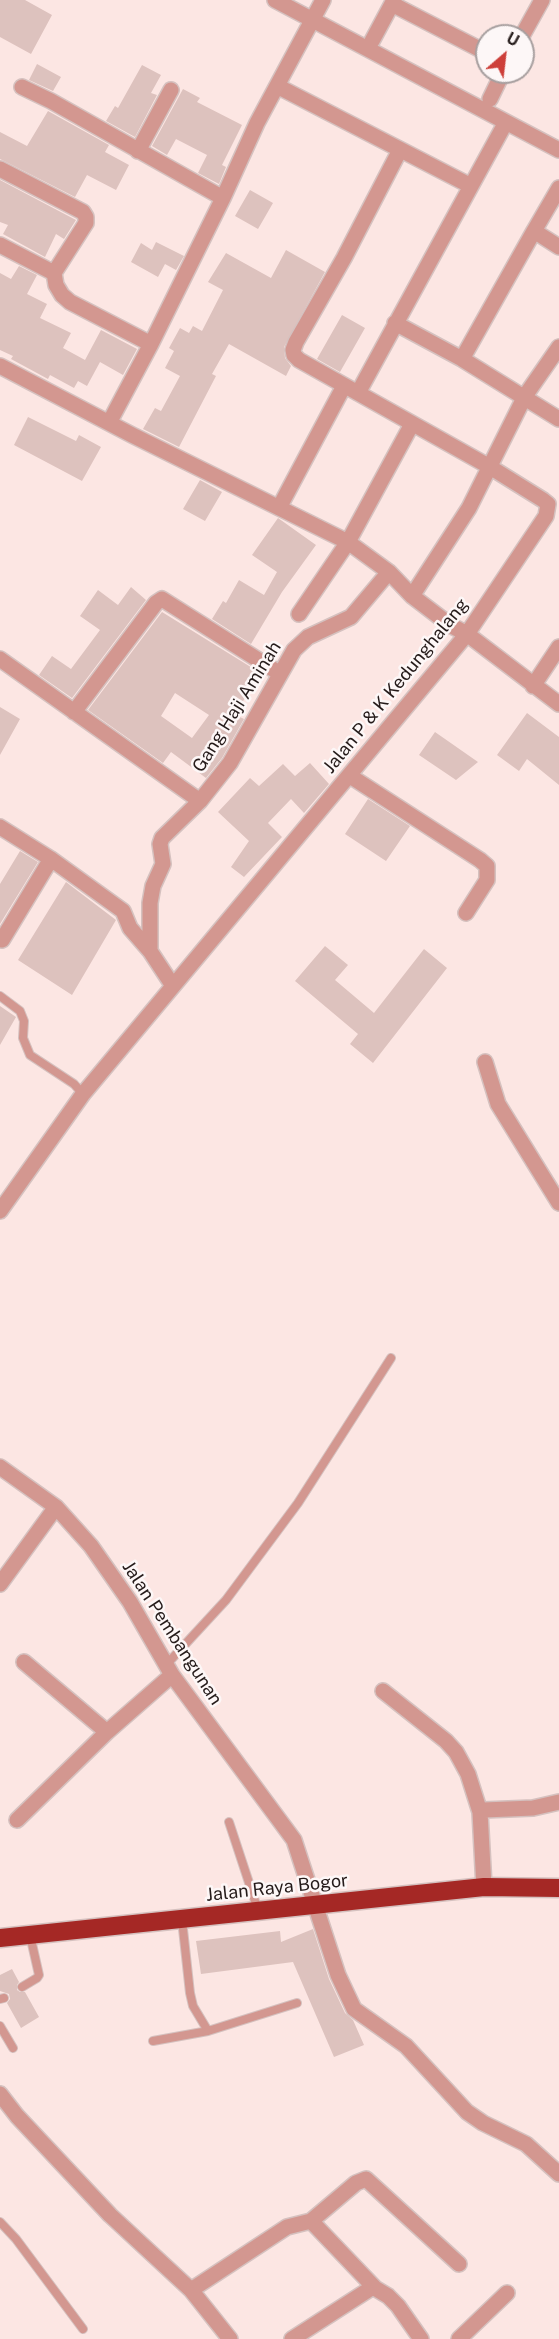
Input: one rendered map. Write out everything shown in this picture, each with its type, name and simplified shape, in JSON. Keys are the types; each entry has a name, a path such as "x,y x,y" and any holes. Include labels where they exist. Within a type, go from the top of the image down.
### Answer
{"highway":[{"name":"Jalan Raya Bogor","path":"0,1938 484,1887 559,1888"}],"street":[{"path":"275,0 559,150"},
{"path":"109,423 151,344 257,123 323,0"},
{"path":"529,24 542,0"},
{"path":"372,41 393,2 475,46"},
{"path":"490,99 497,84"},
{"path":"277,86 471,186"},
{"path":"21,87 51,101 223,198"},
{"path":"138,151 171,90"},
{"path":"280,506 395,323 506,122"},
{"name":"Jalan P & K Kedunghalang","path":"0,1211 83,1094 467,634 546,516 548,508 543,500 490,466 299,360 293,350 400,150"},
{"path":"0,169 83,212 87,217 86,224 54,273 56,285 62,295 70,302 151,344"},
{"path":"462,359 559,188"},
{"path":"534,231 559,247"},
{"path":"0,245 54,273"},
{"path":"395,323 462,359 559,419"},
{"path":"412,596 469,508 525,396 559,347"},
{"path":"0,366 348,542 389,572 412,596 450,625 467,634 559,704"},
{"path":"299,614 348,542 412,424"},
{"name":"Gang Haji Aminah","path":"150,951 150,903 153,886 163,864 161,841 200,801 230,763 294,650 302,641 351,617 389,572"},
{"path":"74,712 156,603 162,599 279,673"},
{"path":"533,686 559,647"},
{"path":"0,659 200,801"},
{"path":"350,776 480,860 487,867 487,880 466,913"},
{"path":"0,827 51,859 123,911 130,928 150,951 173,986"},
{"path":"2,940 51,859"},
{"path":"485,1062 498,1104 559,1203"},
{"name":"Jalan Pembangunan","path":"0,1467 56,1507 92,1546 130,1602 169,1670 294,1840 338,1975 354,2009 406,2046 467,2112 538,2152 559,2174"},
{"path":"0,1584 56,1507"},
{"path":"24,1662 107,1732"},
{"path":"17,1820 169,1670"},
{"path":"383,1691 446,1742 456,1752 468,1774 480,1812 484,1887"},
{"path":"480,1812 533,1808 559,1802"},
{"path":"0,2094 110,2215 191,2290 230,2339"},
{"path":"191,2290 287,2227 311,2221 356,2183 366,2179 459,2264"},
{"path":"311,2221 374,2287 398,2306 421,2339"},
{"path":"292,2339 374,2287"},
{"path":"459,2339 507,2293"}],"lane":[{"path":"0,996 20,1011 24,1021 23,1038 30,1055 74,1084 83,1094"},
{"path":"169,1670 226,1600 298,1503 391,1358"},
{"path":"229,1822 258,1911"},
{"path":"182,1920 193,2006 208,2031"},
{"path":"22,1987 39,1975 30,1934"},
{"path":"153,2041 208,2031 297,2003"},
{"path":"0,2026 13,2048"},
{"path":"0,2222 16,2239 83,2329"}],"building":[{"path":"0,0 25,0 52,15 31,54 0,37"},
{"path":"37,64 61,77 53,91 29,80"},
{"path":"142,65 161,75 151,93 157,95 135,137 106,121 115,106 118,108"},
{"path":"183,89 200,98 197,102 242,125 222,165 226,167 219,184 198,173 207,155 176,139 167,155 152,146"},
{"path":"48,111 109,145 105,152 129,165 116,190 87,175 75,197 0,159 0,132 27,146"},
{"path":"0,180 76,220 64,239 56,234 45,257 3,234 8,225 0,222"},
{"path":"250,190 273,203 258,229 235,216"},
{"path":"156,242 184,256 176,270 165,264 158,277 131,262 141,243 152,250"},
{"path":"286,250 325,272 284,347 285,358 291,366 286,376 229,344 212,374 216,376 179,447 143,429 155,408 161,411 180,376 165,368 174,351 169,348 180,328 189,333 193,326 202,331 223,290 208,282 226,253 271,278"},
{"path":"19,266 37,275 27,294 47,304 40,318 71,333 63,348 85,360 101,330 137,349 123,375 100,362 87,386 78,381 74,388 50,375 48,379 11,359 13,356 0,350 0,273 11,279"},
{"path":"342,315 365,328 340,372 317,359"},
{"path":"28,417 76,441 79,435 101,447 82,481 14,445"},
{"path":"200,480 222,492 205,521 183,509"},
{"path":"278,518 316,545 282,592 251,644 212,619 223,601 226,603 239,580 264,595 277,572 252,555"},
{"path":"131,587 146,600 72,698 39,675 52,656 71,669 100,630 80,616 98,590 118,605"},
{"path":"162,612 262,674 234,714 244,719 222,758 206,778 171,752 163,763 88,710","holes":["175,693 209,715 192,738 161,716"]},
{"path":"0,707 20,719 0,755"},
{"path":"527,713 559,737 559,785 527,759 519,771 497,755"},
{"path":"435,732 478,762 456,780 419,755"},
{"path":"310,763 329,784 304,813 291,799 268,823 282,837 244,877 231,867 249,841 218,812 250,778 259,786 283,764 295,776"},
{"path":"368,799 410,826 386,861 345,834"},
{"path":"20,851 38,862 0,924 0,884"},
{"path":"66,882 116,920 72,995 18,960"},
{"path":"325,946 348,965 335,980 374,1013 424,949 447,968 373,1063 350,1044 358,1034 295,981"},
{"path":"0,1006 16,1017 0,1045"},
{"path":"313,1929 329,1979 345,2013 353,2020 364,2045 334,2057 293,1962 201,1974 196,1941 280,1931 281,1942"},
{"path":"12,1969 19,1982 17,1990 25,1992 39,2017 21,2028 7,2003 10,1999 9,1994 0,1991 0,1975"}]}
